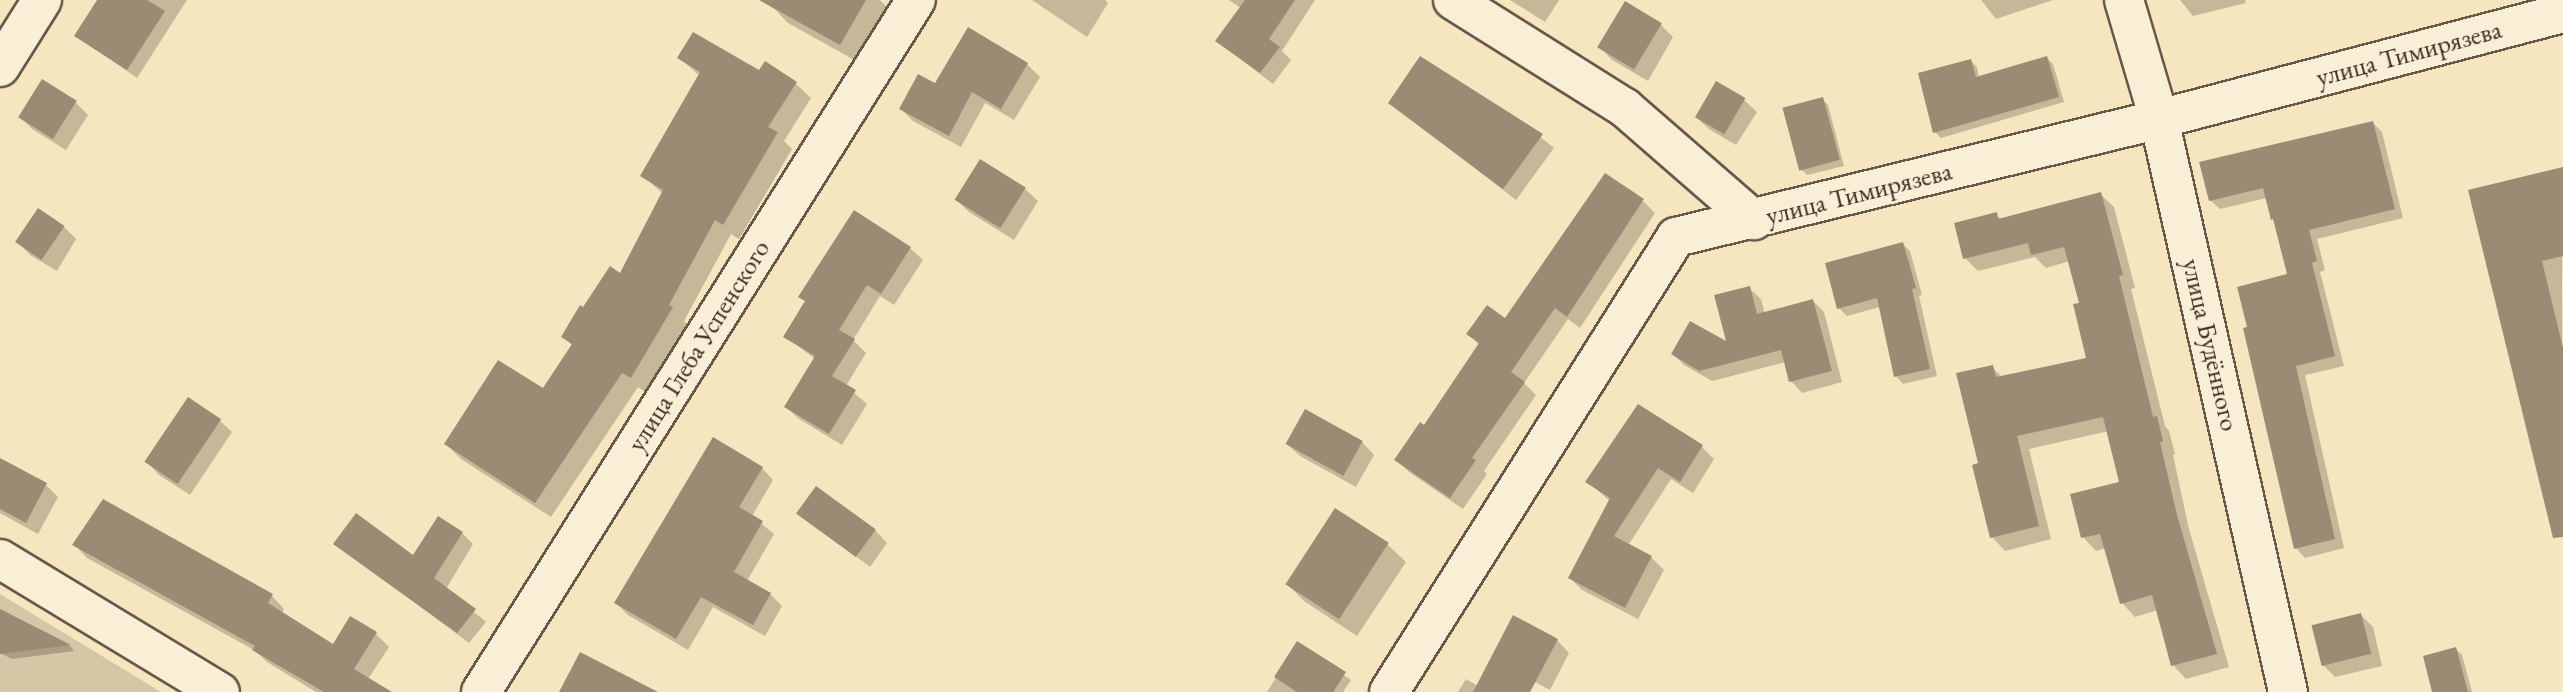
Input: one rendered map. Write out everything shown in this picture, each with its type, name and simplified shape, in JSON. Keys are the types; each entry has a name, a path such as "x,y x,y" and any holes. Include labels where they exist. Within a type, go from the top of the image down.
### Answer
{"street":[{"path":"0,67 42,0"},
{"name":"улица Глеба Успенского","path":"481,692 916,0"},
{"path":"1453,0 1625,107 1754,220"},
{"name":"улица Будённого","path":"2124,0 2159,119 2287,692"},
{"name":"улица Тимирязева","path":"1389,692 1676,237 2159,119 2563,13"},
{"path":"0,559 220,692"}],"shaded area":[{"path":"0,594 161,692 0,692"}],"building":[{"path":"97,0 147,0 165,11 127,70 74,36"},
{"path":"759,0 866,0 840,45"},
{"path":"1245,0 1295,0 1269,39 1280,47 1260,73 1215,41"},
{"path":"1625,1 1662,23 1634,69 1597,47"},
{"path":"968,27 1028,63 1001,109 972,92 949,136 899,109 918,74 935,83"},
{"path":"693,32 759,70 765,61 797,82 768,127 778,132 723,225 715,220 669,305 673,307 631,378 622,373 535,503 444,444 498,360 543,388 572,344 561,337 580,305 583,307 610,266 620,273 663,190 640,176 700,72 677,58"},
{"path":"1420,56 1543,134 1503,189 1388,103"},
{"path":"2047,56 2059,97 1933,133 1918,73 1971,59 1976,77"},
{"path":"42,79 77,101 53,139 18,117"},
{"path":"1716,81 1745,98 1724,134 1695,117"},
{"path":"1823,97 1840,160 1799,171 1782,108"},
{"path":"2373,121 2395,209 2309,230 2317,261 2312,263 2335,356 2296,366 2335,539 2294,549 2243,328 2247,327 2237,287 2287,274 2263,188 2209,201 2199,162"},
{"path":"980,159 1026,188 1000,228 955,200"},
{"path":"2563,167 2563,256 2542,261 2563,348 2563,537 2553,538 2468,190"},
{"path":"1605,173 1644,199 1567,317 1555,308 1511,372 1525,382 1472,458 1476,460 1450,498 1394,460 1420,422 1424,425 1479,343 1466,334 1487,305 1505,318"},
{"path":"2101,192 2123,275 2119,276 2153,417 2157,416 2163,441 2160,442 2177,515 2217,654 2171,666 2152,595 2120,604 2100,534 2081,538 2070,494 2119,482 2103,417 2017,436 2039,526 1990,538 1972,465 1978,463 1956,373 1993,365 1996,377 2086,358 2073,304 2079,303 2064,247 2031,255 2028,243 1963,259 1954,223 1997,212 1998,219"},
{"path":"38,208 65,226 42,260 15,242"},
{"path":"854,210 911,247 881,294 867,285 839,330 855,339 832,376 856,390 829,434 784,407 815,356 783,337 805,301 798,297"},
{"path":"1903,242 1916,288 1912,289 1930,369 1894,377 1877,298 1837,309 1825,263"},
{"path":"1750,286 1757,314 1813,299 1832,371 1789,382 1781,350 1699,371 1671,354 1690,321 1726,341 1714,295"},
{"path":"188,397 221,419 178,484 144,462"},
{"path":"1638,404 1703,445 1680,482 1658,468 1614,536 1652,556 1625,608 1568,578 1610,498 1585,482"},
{"path":"1305,409 1363,441 1343,476 1286,444"},
{"path":"713,437 763,467 739,507 763,521 734,572 771,593 753,625 701,597 676,639 614,603"},
{"path":"0,458 47,483 26,523 0,509"},
{"path":"816,486 876,529 856,557 796,514"},
{"path":"103,499 273,594 268,603 333,644 350,616 377,632 354,669 392,692 324,692 252,650 255,646 72,545"},
{"path":"1335,508 1389,543 1339,619 1285,584"},
{"path":"356,513 413,555 438,516 463,532 434,578 476,609 457,633 333,544"},
{"path":"0,609 71,645 0,654"},
{"path":"2361,613 2371,654 2322,666 2312,625"},
{"path":"1513,615 1558,639 1530,692 1473,692"},
{"path":"1297,641 1346,672 1333,692 1297,692 1274,677"},
{"path":"2456,647 2468,692 2432,692 2423,656"},
{"path":"580,652 658,692 559,692"}]}
